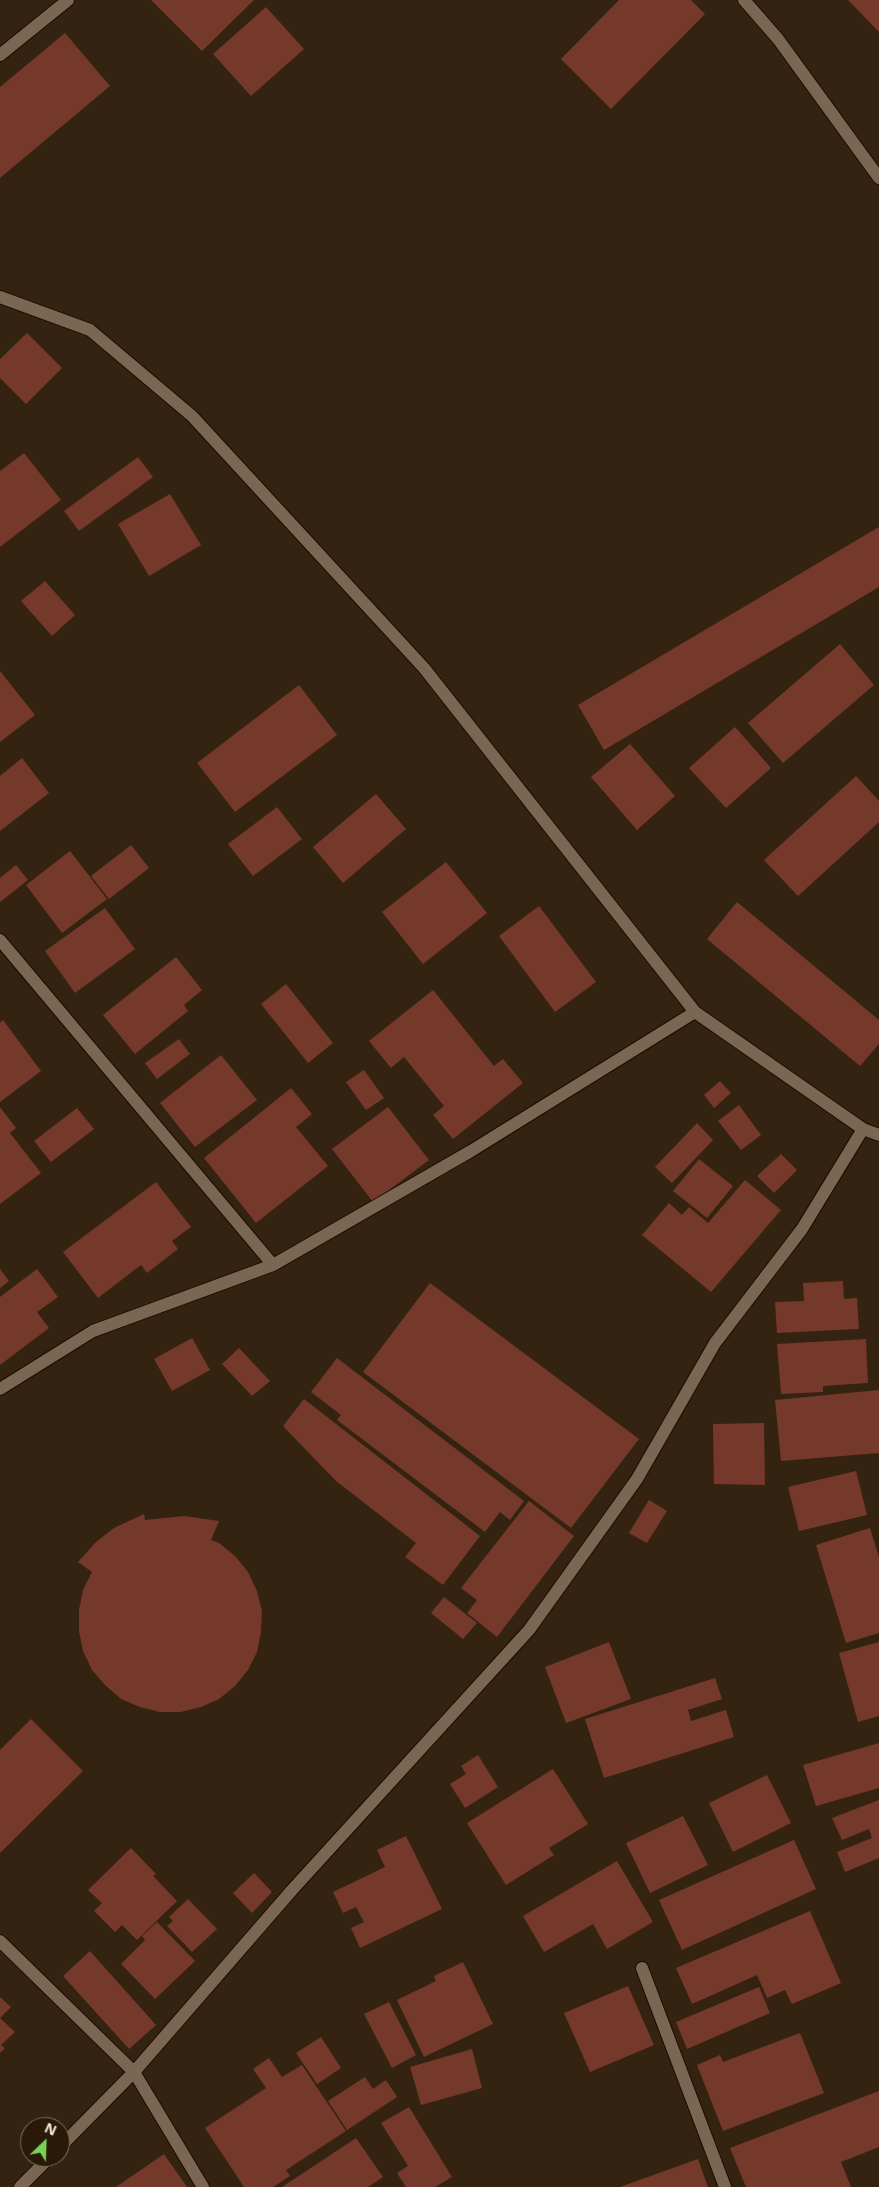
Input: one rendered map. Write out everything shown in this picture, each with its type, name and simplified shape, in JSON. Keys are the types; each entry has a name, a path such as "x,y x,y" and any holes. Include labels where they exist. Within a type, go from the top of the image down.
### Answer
{"street":[{"path":"0,56 68,0"},
{"path":"744,0 778,39 879,178"},
{"path":"0,297 90,330 192,416 424,668 696,1012 863,1129 879,1135"},
{"path":"0,940 273,1265"},
{"path":"0,1389 93,1331 273,1265 471,1151 696,1012"},
{"path":"70,2137 134,2072 292,1890 529,1630 637,1479 715,1342 802,1228 863,1129"},
{"path":"0,1941 134,2072 203,2187"},
{"path":"642,1968 725,2187"},
{"path":"20,2187 40,2167"}],"building":[{"path":"151,0 254,0 202,51"},
{"path":"619,0 691,0 705,14 611,109 561,59"},
{"path":"848,0 879,0 879,32"},
{"path":"266,7 304,49 251,96 213,54"},
{"path":"65,33 110,86 0,178 0,87"},
{"path":"27,333 62,368 26,404 0,378 0,359"},
{"path":"24,453 61,500 0,547 0,471"},
{"path":"138,457 153,477 79,531 64,511"},
{"path":"170,494 201,545 149,576 118,524"},
{"path":"879,527 879,587 604,750 578,705"},
{"path":"45,581 75,615 52,636 21,601"},
{"path":"840,644 874,685 783,763 748,723"},
{"path":"0,671 35,715 0,742"},
{"path":"299,685 337,735 235,812 197,763"},
{"path":"735,727 771,768 726,808 689,768"},
{"path":"630,744 675,796 637,830 591,777"},
{"path":"22,758 49,793 0,831 0,776"},
{"path":"856,776 879,801 879,822 798,896 764,860"},
{"path":"376,794 406,829 343,883 313,847"},
{"path":"277,807 302,839 253,876 228,844"},
{"path":"131,845 149,868 109,899 91,876"},
{"path":"70,851 107,899 62,933 26,885"},
{"path":"446,862 487,913 423,964 382,912"},
{"path":"16,865 28,880 0,902 0,878"},
{"path":"737,902 879,1020 879,1044 860,1066 707,939"},
{"path":"539,906 596,982 555,1012 499,936"},
{"path":"105,908 135,949 75,993 45,951"},
{"path":"176,957 202,990 184,1005 188,1011 135,1054 103,1015"},
{"path":"286,984 333,1043 308,1063 261,1004"},
{"path":"433,990 494,1066 503,1059 523,1083 453,1139 433,1115 444,1106 404,1057 391,1068 369,1041"},
{"path":"3,1020 41,1071 0,1102 0,1023"},
{"path":"179,1039 190,1054 157,1079 145,1063"},
{"path":"221,1055 257,1100 195,1147 160,1103"},
{"path":"364,1070 384,1098 366,1110 346,1082"},
{"path":"720,1081 731,1093 714,1108 704,1095"},
{"path":"291,1088 312,1114 296,1127 328,1166 256,1223 204,1158"},
{"path":"739,1105 761,1135 741,1150 718,1121"},
{"path":"0,1107 16,1128 10,1133 41,1173 0,1204"},
{"path":"388,1107 429,1160 373,1202 332,1149"},
{"path":"77,1108 94,1129 51,1162 34,1141"},
{"path":"697,1123 713,1140 672,1183 655,1167"},
{"path":"781,1154 797,1170 774,1193 757,1176"},
{"path":"699,1159 733,1186 707,1218 673,1191"},
{"path":"745,1180 781,1210 711,1292 642,1235 669,1203 682,1215 689,1207 708,1223"},
{"path":"156,1182 191,1227 172,1241 178,1249 147,1273 141,1265 98,1298 63,1252"},
{"path":"0,1269 9,1281 0,1288"},
{"path":"37,1269 58,1297 37,1312 49,1328 0,1365 0,1297"},
{"path":"843,1281 844,1299 857,1298 859,1329 777,1333 775,1302 804,1301 803,1283"},
{"path":"430,1283 639,1439 571,1528 363,1372"},
{"path":"192,1338 210,1370 172,1391 154,1359"},
{"path":"866,1339 868,1383 823,1386 823,1392 781,1394 777,1344"},
{"path":"239,1348 270,1381 252,1396 222,1364"},
{"path":"337,1358 524,1501 510,1520 500,1512 485,1532 337,1420 341,1415 311,1392"},
{"path":"879,1390 879,1453 781,1461 775,1400"},
{"path":"304,1399 480,1536 443,1585 405,1557 416,1543 336,1481 283,1426"},
{"path":"764,1423 765,1485 714,1484 713,1424"},
{"path":"856,1471 867,1515 799,1531 788,1487"},
{"path":"649,1500 667,1511 647,1543 629,1533"},
{"path":"529,1501 574,1536 497,1637 467,1613 477,1600 461,1588"},
{"path":"144,1514 145,1520 184,1516 219,1521 211,1540 219,1543 235,1556 248,1572 257,1591 262,1611 261,1632 257,1652 248,1670 235,1686 219,1699 201,1707 181,1712 160,1712 140,1707 121,1699 92,1670 83,1651 79,1631 79,1610 83,1590 92,1572 78,1562 96,1542 114,1528"},
{"path":"870,1528 879,1557 879,1633 846,1643 816,1545"},
{"path":"444,1597 477,1623 463,1639 431,1613"},
{"path":"609,1642 631,1699 566,1723 545,1667"},
{"path":"879,1642 879,1716 858,1722 839,1653"},
{"path":"715,1678 722,1699 688,1710 691,1721 726,1710 734,1737 604,1778 585,1719"},
{"path":"31,1719 83,1771 0,1853 0,1750"},
{"path":"879,1743 879,1788 816,1806 803,1765"},
{"path":"478,1755 498,1787 465,1808 450,1784 466,1774 461,1766"},
{"path":"553,1769 588,1824 549,1848 554,1855 506,1885 467,1823"},
{"path":"767,1775 791,1823 733,1852 709,1803"},
{"path":"879,1800 879,1858 845,1872 837,1852 872,1838 869,1829 842,1840 832,1818"},
{"path":"683,1816 708,1865 650,1893 626,1843"},
{"path":"406,1836 442,1909 360,1948 351,1928 364,1922 356,1907 343,1913 333,1892 385,1867 377,1850"},
{"path":"794,1840 816,1889 682,1950 659,1900"},
{"path":"131,1848 156,1874 153,1876 177,1901 137,1940 122,1925 115,1932 94,1911 102,1903 88,1890"},
{"path":"617,1861 653,1922 607,1949 593,1924 544,1952 523,1916"},
{"path":"254,1873 272,1892 252,1913 233,1893"},
{"path":"188,1899 217,1929 192,1952 167,1926 173,1921 169,1917"},
{"path":"810,1911 841,1983 792,2004 785,1990 767,1998 757,1975 692,2004 676,1968"},
{"path":"157,1922 195,1961 155,1999 121,1964 145,1940 142,1936"},
{"path":"90,1951 156,2025 129,2049 63,1976"},
{"path":"463,1962 493,2024 424,2057 397,2000 436,1981 434,1976"},
{"path":"628,1986 654,2045 590,2072 564,2013"},
{"path":"759,1987 770,2013 687,2049 676,2022"},
{"path":"0,1997 11,2007 0,2018"},
{"path":"389,2002 416,2055 392,2068 364,2014"},
{"path":"0,2018 15,2032 1,2045 5,2048 0,2053"},
{"path":"800,2033 824,2093 723,2131 697,2065 720,2055 723,2062"},
{"path":"321,2037 341,2068 317,2084 296,2053"},
{"path":"472,2049 482,2088 421,2105 410,2067"},
{"path":"269,2058 282,2077 302,2065 346,2131 286,2170 290,2176 273,2187 244,2187 205,2128 266,2088 253,2069"},
{"path":"365,2077 373,2089 386,2080 397,2097 347,2130 328,2101"},
{"path":"879,2091 879,2147 841,2162 851,2187 746,2187 730,2148"},
{"path":"409,2107 452,2177 435,2187 406,2187 397,2173 408,2166 381,2123"},
{"path":"356,2138 383,2177 368,2187 282,2187"},
{"path":"164,2154 187,2187 116,2187"},
{"path":"698,2159 708,2187 620,2187"}]}
